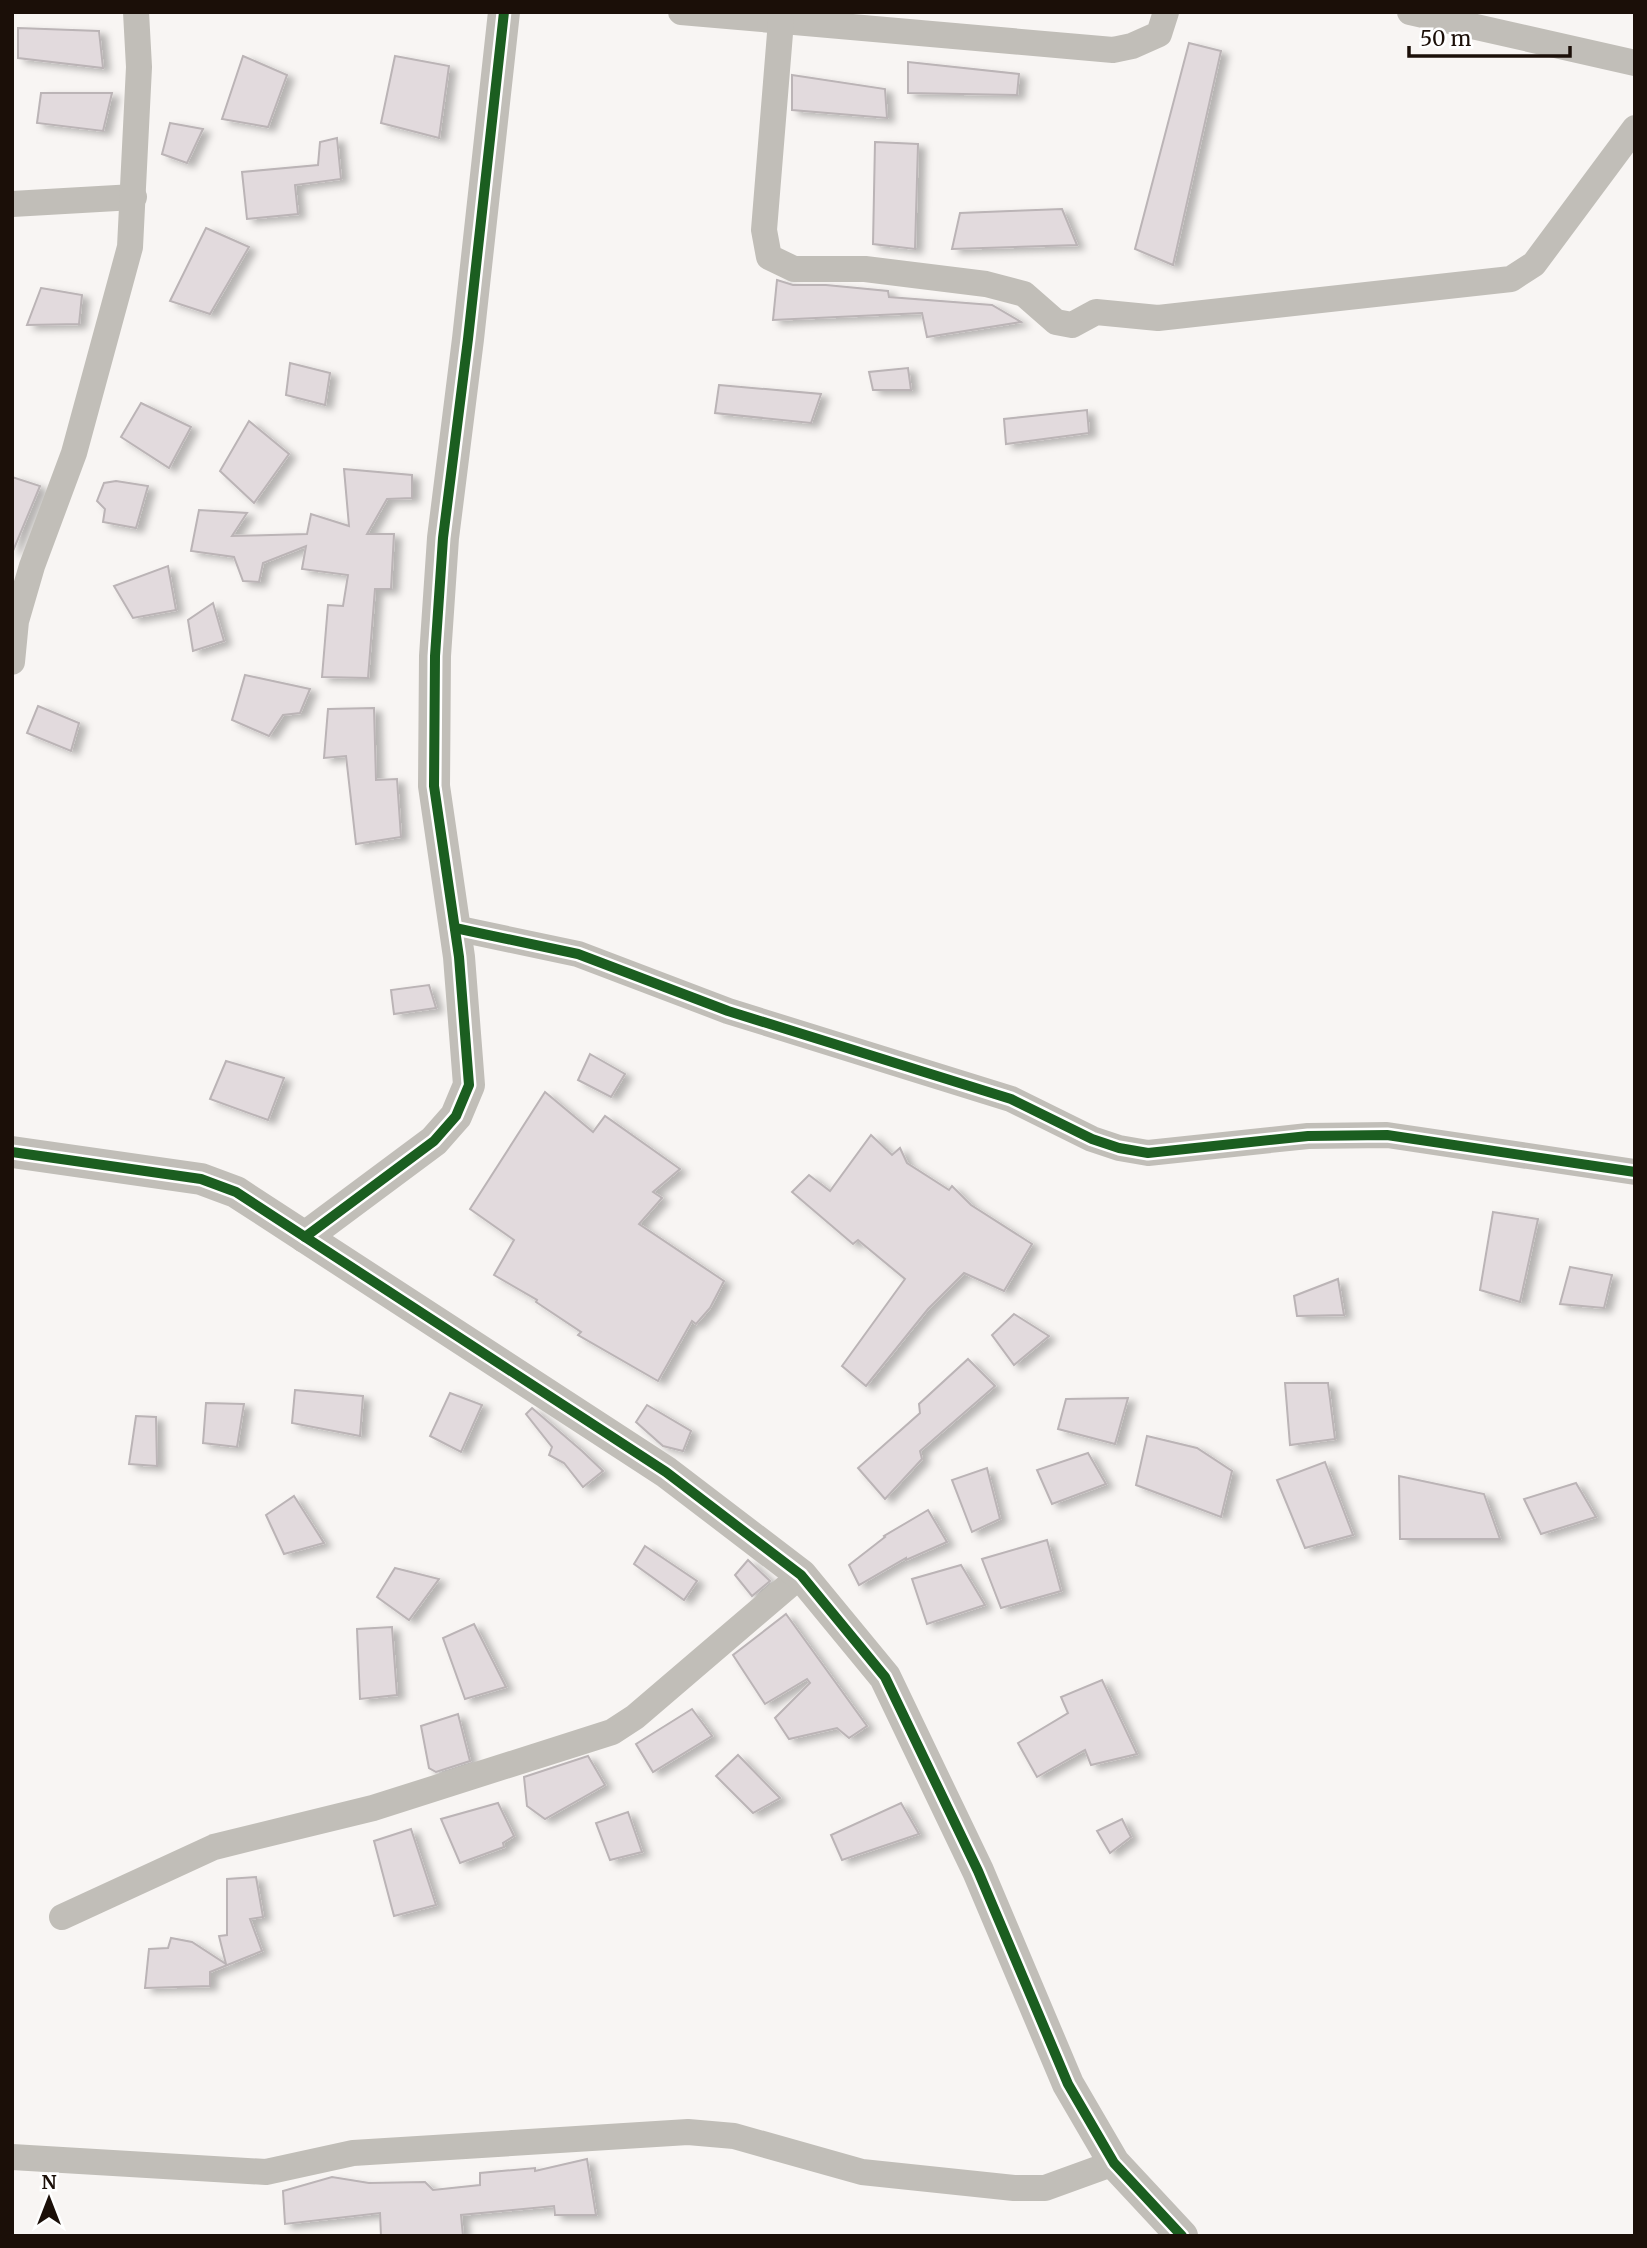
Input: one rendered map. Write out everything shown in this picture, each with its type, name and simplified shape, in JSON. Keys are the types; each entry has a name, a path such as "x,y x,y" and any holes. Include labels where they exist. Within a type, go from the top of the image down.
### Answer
{"street":[{"path":"12,662 14,621 74,453 130,247 139,67 136,12"},
{"path":"304,1237 434,1141 456,1116 469,1085 455,928 434,786 435,656 443,538 470,325 504,12"},
{"path":"681,12 1112,50 1132,47 1160,34 1166,12"},
{"path":"1410,12 1635,63"},
{"path":"781,22 764,230 769,257 794,269 865,269 986,284 1024,294 1056,322 1072,326 1096,312 1158,318 1511,279 1534,264 1635,128"},
{"path":"12,204 134,197"},
{"path":"455,928 578,954 728,1011 1011,1098 1092,1139 1119,1148 1148,1153 1308,1136 1387,1135 1635,1172"},
{"path":"12,1152 201,1179 236,1192 666,1472 801,1575 885,1676 978,1871 1068,2084 1114,2163 1182,2236"},
{"path":"62,1917 214,1847 373,1808 612,1731 635,1717 801,1575"},
{"path":"12,2157 266,2172 353,2153 688,2132 734,2136 862,2172 1014,2188 1045,2188 1114,2163"}],"building":[{"path":"18,28 99,31 103,68 18,58"},
{"path":"1189,43 1221,51 1173,265 1135,249"},
{"path":"243,56 287,75 268,127 222,119"},
{"path":"395,56 449,66 439,138 381,123"},
{"path":"908,62 1019,74 1017,95 908,93"},
{"path":"792,75 885,89 887,118 792,110"},
{"path":"41,93 112,93 103,131 37,123"},
{"path":"170,123 203,129 187,163 162,154"},
{"path":"337,138 341,179 295,185 298,214 247,219 242,172 318,165 320,142"},
{"path":"875,142 918,144 915,249 873,244"},
{"path":"1062,209 1077,245 952,249 960,213"},
{"path":"206,228 249,247 210,314 170,301"},
{"path":"777,280 793,285 888,291 889,297 992,305 1021,322 927,337 922,313 773,320"},
{"path":"41,288 82,295 79,324 27,325"},
{"path":"290,363 330,373 325,405 286,395"},
{"path":"908,368 911,390 873,390 869,372"},
{"path":"719,385 821,394 811,423 715,413"},
{"path":"141,403 191,427 169,468 121,437"},
{"path":"1087,410 1089,433 1006,444 1004,419"},
{"path":"249,421 289,454 254,503 220,471"},
{"path":"344,469 412,475 412,498 387,499 367,534 394,534 391,589 375,589 368,678 322,677 328,605 343,606 348,575 302,569 306,546 263,563 259,582 243,581 234,557 191,551 199,510 247,513 232,536 307,534 311,514 349,526"},
{"path":"12,477 40,486 13,551 12,551"},
{"path":"116,481 148,486 136,528 103,522 105,509 97,501 104,483"},
{"path":"168,566 176,610 133,618 114,586"},
{"path":"213,603 224,641 193,651 188,620"},
{"path":"245,675 310,689 300,713 283,715 269,736 232,720"},
{"path":"38,706 79,723 71,751 27,733"},
{"path":"374,708 376,780 397,779 401,837 356,844 346,756 324,758 328,709"},
{"path":"429,985 436,1008 394,1014 391,990"},
{"path":"590,1054 625,1074 611,1097 578,1080"},
{"path":"226,1061 284,1078 268,1120 210,1099"},
{"path":"545,1092 593,1132 605,1116 680,1169 653,1192 662,1198 639,1224 724,1281 710,1308 696,1324 692,1321 658,1381 578,1335 581,1332 536,1302 537,1300 494,1275 514,1240 470,1209"},
{"path":"871,1135 892,1155 900,1148 907,1163 949,1190 952,1186 971,1205 1032,1244 1004,1291 964,1273 928,1309 866,1386 842,1366 905,1279 858,1240 853,1244 792,1192 809,1175 830,1191"},
{"path":"1493,1212 1538,1219 1520,1302 1480,1290"},
{"path":"1570,1267 1612,1275 1604,1308 1560,1304"},
{"path":"1338,1279 1344,1315 1297,1316 1294,1296"},
{"path":"1014,1314 1049,1336 1014,1365 992,1335"},
{"path":"968,1359 995,1386 920,1451 922,1459 885,1499 858,1468 920,1413 919,1404"},
{"path":"1285,1383 1328,1383 1335,1439 1290,1445"},
{"path":"295,1390 363,1396 360,1436 292,1423"},
{"path":"450,1393 482,1405 461,1452 430,1436"},
{"path":"1128,1398 1115,1444 1058,1429 1066,1399"},
{"path":"206,1403 244,1404 237,1447 203,1443"},
{"path":"647,1405 691,1431 683,1451 663,1446 636,1422"},
{"path":"532,1408 603,1471 583,1487 564,1463 549,1455 552,1447 526,1414"},
{"path":"136,1416 156,1417 157,1466 129,1464"},
{"path":"1147,1436 1197,1448 1232,1471 1221,1517 1136,1485"},
{"path":"1088,1453 1106,1484 1052,1504 1037,1470"},
{"path":"1325,1462 1353,1535 1305,1548 1277,1480"},
{"path":"987,1468 1000,1519 972,1532 952,1480"},
{"path":"1399,1476 1484,1494 1500,1539 1400,1539"},
{"path":"1576,1483 1596,1517 1541,1534 1524,1499"},
{"path":"294,1496 324,1543 284,1554 266,1515"},
{"path":"928,1510 947,1542 906,1558 859,1585 849,1565 884,1536"},
{"path":"1047,1540 1061,1591 1001,1608 982,1559"},
{"path":"645,1546 697,1581 684,1600 634,1564"},
{"path":"748,1560 770,1581 752,1596 735,1575"},
{"path":"961,1565 985,1605 927,1624 912,1579"},
{"path":"395,1568 439,1579 409,1620 377,1597"},
{"path":"786,1614 867,1726 849,1738 837,1728 789,1739 775,1718 810,1683 807,1679 765,1704 733,1655"},
{"path":"474,1624 506,1687 465,1699 443,1638"},
{"path":"392,1627 397,1695 360,1699 357,1629"},
{"path":"1102,1680 1137,1754 1091,1765 1085,1750 1037,1777 1018,1743 1068,1713 1061,1697"},
{"path":"692,1709 712,1736 653,1772 636,1744"},
{"path":"458,1714 470,1761 436,1772 429,1768 421,1726"},
{"path":"738,1755 780,1798 753,1813 716,1776"},
{"path":"588,1756 605,1785 545,1819 527,1806 524,1777"},
{"path":"498,1803 514,1836 503,1843 504,1847 460,1863 441,1819"},
{"path":"901,1803 919,1834 842,1860 831,1835"},
{"path":"628,1812 642,1852 610,1860 596,1823"},
{"path":"1122,1819 1131,1837 1110,1853 1097,1831"},
{"path":"411,1829 436,1905 394,1916 374,1841"},
{"path":"256,1877 263,1917 250,1919 262,1951 210,1972 210,1986 145,1988 149,1949 168,1948 171,1938 192,1942 226,1964 219,1936 227,1935 227,1879"},
{"path":"587,2159 596,2215 555,2215 554,2206 461,2215 463,2236 381,2236 380,2213 285,2224 283,2191 332,2177 369,2183 425,2182 433,2190 480,2185 480,2173 535,2168 535,2171"}],"cycle path":[{"path":"305,1237 434,1141 456,1116 469,1085 459,957 434,786 435,656 443,538 504,12"},
{"path":"455,928 578,954 728,1011 1011,1099 1092,1139 1119,1148 1148,1153 1308,1136 1387,1135 1635,1172"},
{"path":"12,1152 201,1179 236,1192 666,1472 801,1575 885,1677 978,1871 1068,2084 1114,2163 1182,2236"}]}
